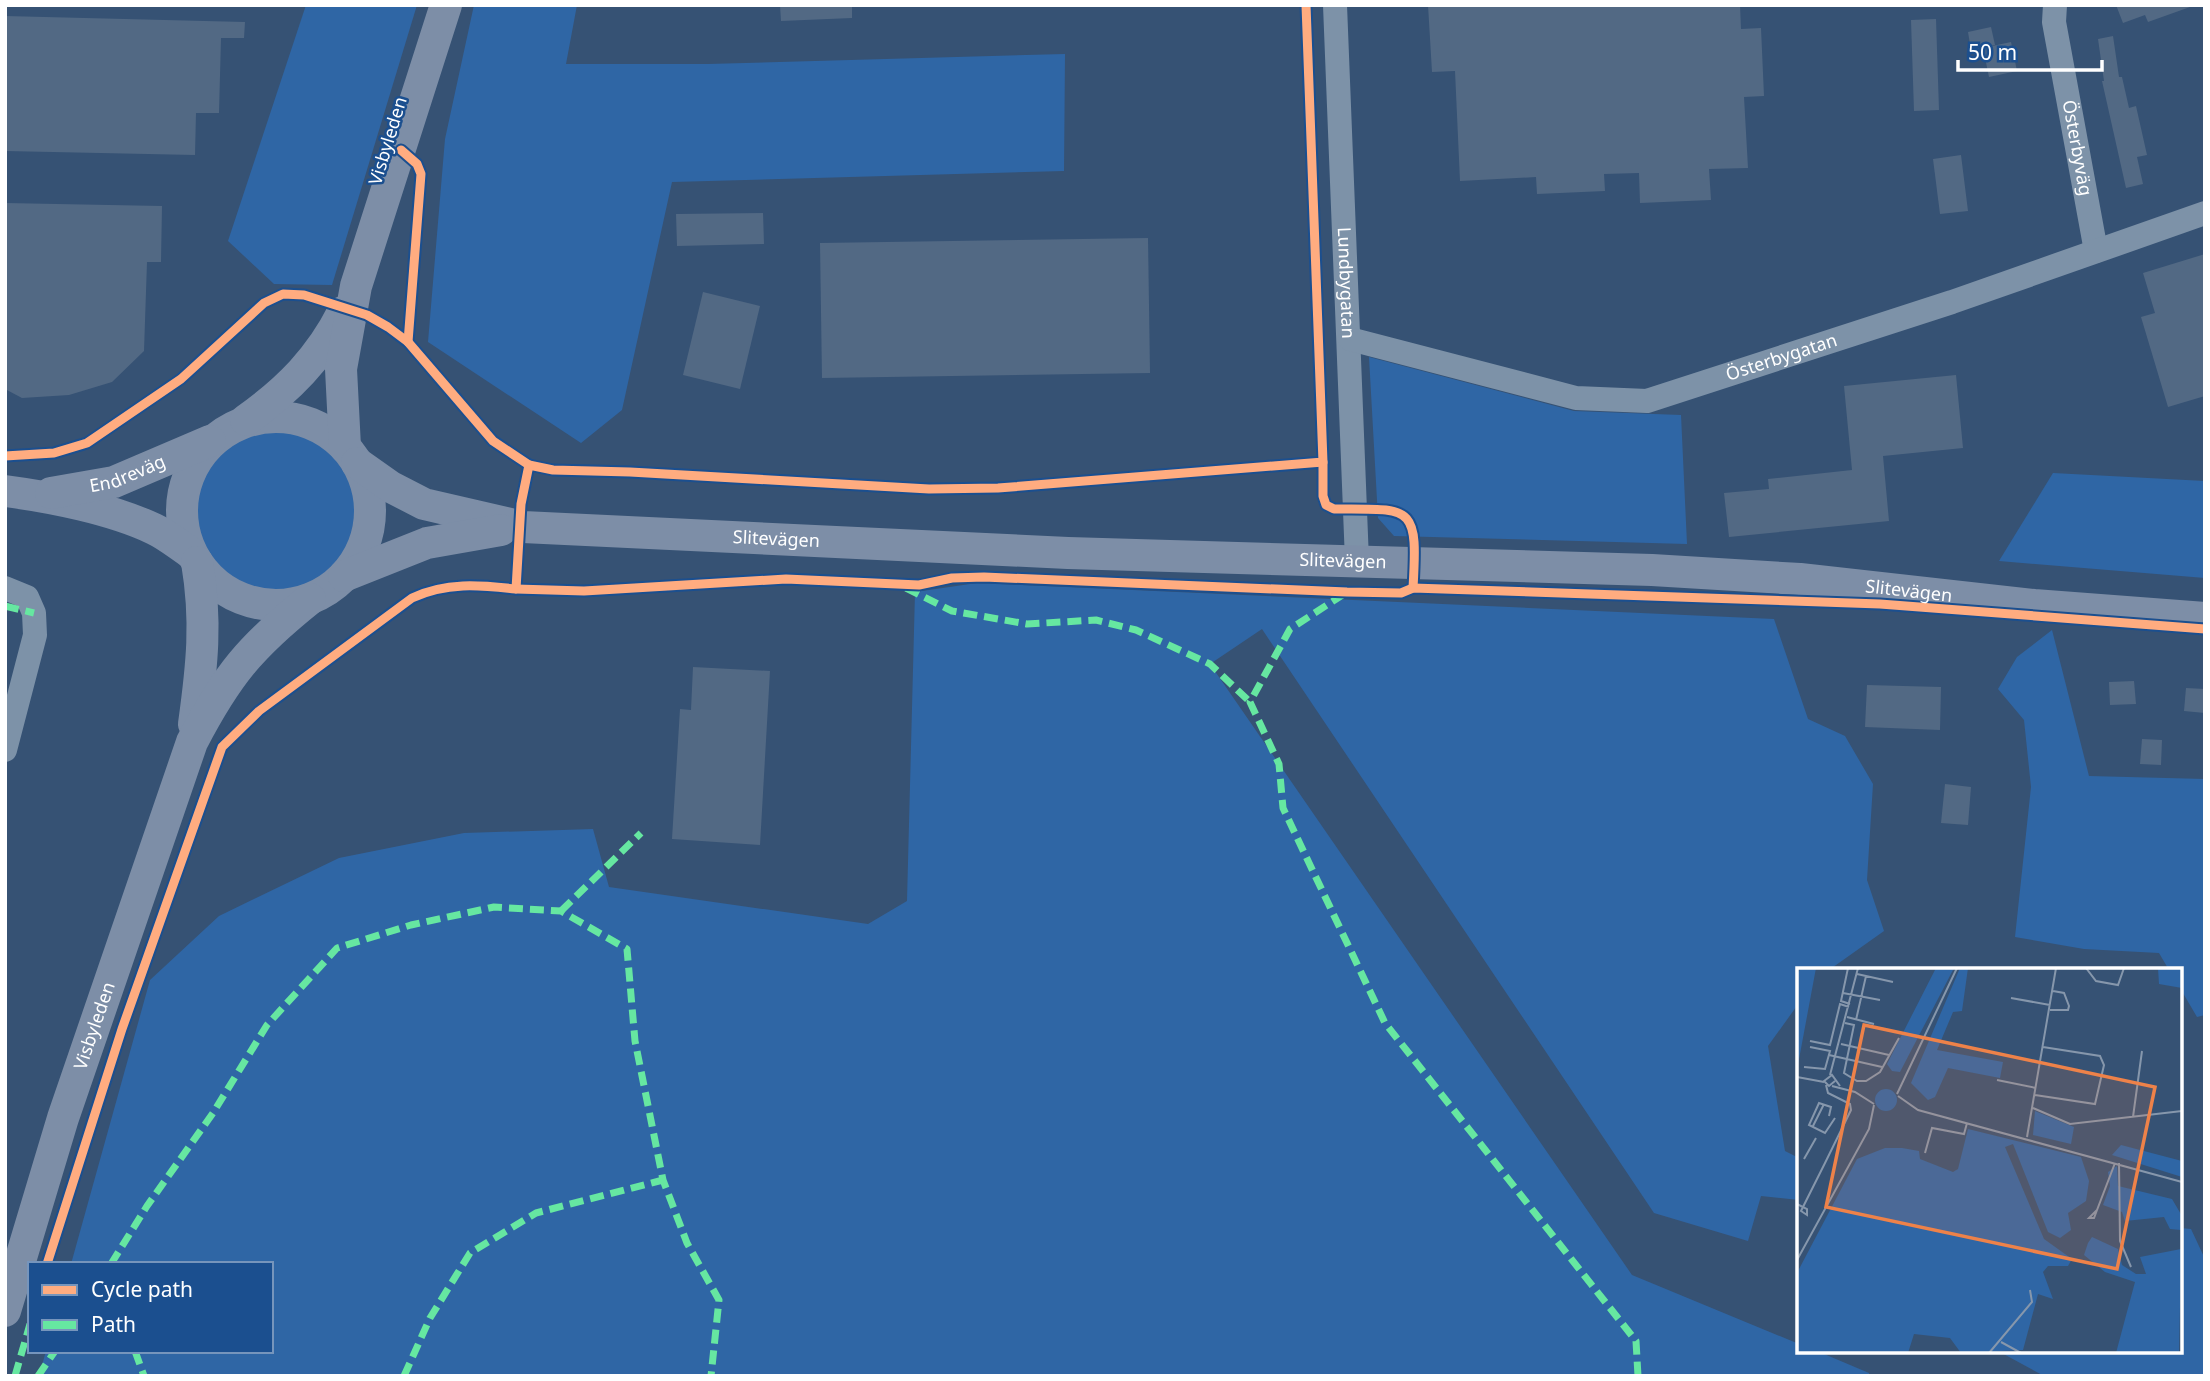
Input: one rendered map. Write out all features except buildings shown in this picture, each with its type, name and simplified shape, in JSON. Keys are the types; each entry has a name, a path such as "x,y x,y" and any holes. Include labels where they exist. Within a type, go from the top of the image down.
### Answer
{"main road":[{"name":"Visbyleden","path":"351,455 341,369 356,286 446,5"},
{"name":"Visbyleden","path":"230,430 287,388 311,364 333,332 356,286"},
{"path":"273,417 303,421 330,434 351,455 368,491 369,522 361,551 344,576 310,599 278,605 247,601 218,586 194,557 182,523 184,491 195,462 230,430 273,417"},
{"name":"Endreväg","path":"19,493 72,492 114,482 230,430"},
{"name":"Slitevägen","path":"351,455 391,487 424,504 523,527 895,546 1652,570 1800,579 2035,605 2205,618"},
{"name":"Endreväg","path":"19,493 130,520 155,530 194,557"},
{"name":"Slitevägen","path":"344,576 427,543 523,527"},
{"name":"Visbyleden","path":"192,743 204,651 204,621 194,557"},
{"name":"Visbyleden","path":"5,1311 63,1118 192,743 217,694 238,664 263,638 310,599"}],"street":[{"name":"Lundbygatan","path":"1335,5 1357,561"},
{"name":"Österbyväg","path":"2055,5 2054,22 2096,251"},
{"name":"Österbygatan","path":"1350,339 1576,398 1647,401 1707,384 2205,213"},
{"path":"5,588 27,597 35,617 35,635 5,750"}],"shaded area":[{"path":"306,5 417,5 332,285 274,284 228,241"},
{"path":"474,5 577,5 566,64 708,64 1065,54 1064,171 672,182 622,410 581,443 428,342 445,139"},
{"path":"1369,357 1574,411 1681,415 1687,544 1394,536 1378,518"},
{"path":"275,426 307,432 334,450 352,477 358,509 352,541 334,568 307,586 275,592 243,586 216,568 198,541 192,509 198,477 216,450 243,432"},
{"path":"2053,473 2205,481 2205,578 1999,561"},
{"path":"977,583 1774,619 1808,719 1845,736 1873,784 1867,880 1884,931 1832,968 1797,968 1797,1006 1768,1046 1785,1151 1797,1157 1797,1200 1761,1196 1748,1241 1654,1213 1262,629 1210,664 1632,1275 1797,1343 1797,1353 1822,1353 1869,1373 1869,1376 39,1376 45,1353 273,1353 273,1262 72,1262 150,980 219,916 339,858 464,833 593,829 609,887 868,924 907,901 915,592"},
{"path":"2052,630 2089,776 2205,779 2205,1015 2197,1017 2182,991 2182,968 2168,968 2159,953 2084,949 2015,937 2031,787 2024,720 1998,689 2017,657"},
{"path":"2182,1228 2191,1229 2205,1259 2205,1376 2044,1376 2002,1353 2182,1353"}],"marked path":[{"path":"906,588 952,611 1027,624 1096,620 1136,630 1210,664 1250,702"},
{"path":"1344,594 1290,629 1250,702 1279,764 1283,808 1385,1023 1636,1341 1638,1376"},
{"path":"5,606 34,613"},
{"path":"561,911 641,833"},
{"path":"112,1262 147,1206 213,1113 267,1025 337,948 411,925 494,907 561,911 627,949 635,1041 663,1180 687,1243 719,1300 711,1376"},
{"path":"404,1376 430,1318 470,1253 536,1213 663,1180"},
{"path":"15,1376 28,1331"},
{"path":"38,1376 54,1353"},
{"path":"136,1353 144,1376"}],"cycle path":[{"path":"529,465 553,470 929,489 998,488 1323,462 1306,5"},
{"path":"401,150 417,164 421,174 408,342"},
{"path":"5,456 54,453 87,443 181,379 264,303 283,294 304,295 367,315 388,327 408,342 493,441 529,465 521,504 516,589 450,587 412,598 259,711 222,747 122,1029 48,1262"},
{"path":"1323,462 1323,496 1326,505 1334,509 1395,512 1405,517 1411,526 1414,540 1413,588"},
{"path":"516,589 584,591 786,579 919,585 952,578 984,577 1347,592 1401,593 1413,588 1880,604 2205,629"}]}
